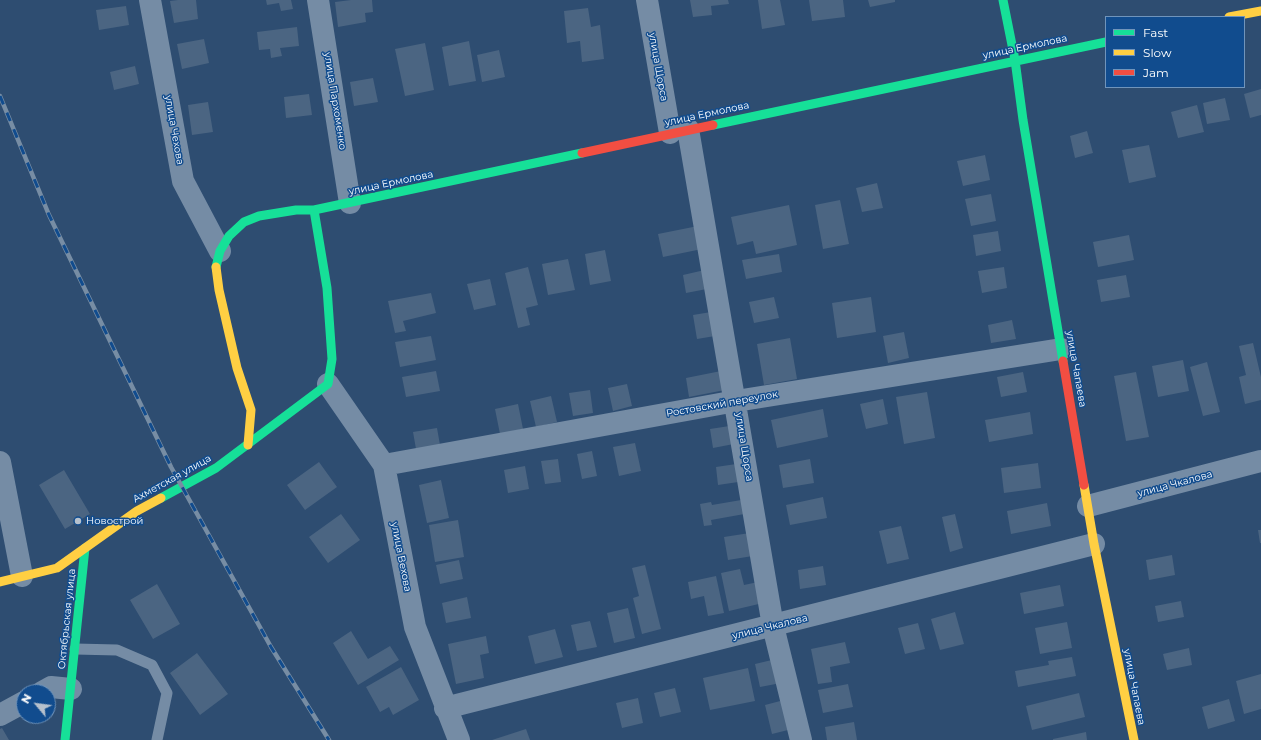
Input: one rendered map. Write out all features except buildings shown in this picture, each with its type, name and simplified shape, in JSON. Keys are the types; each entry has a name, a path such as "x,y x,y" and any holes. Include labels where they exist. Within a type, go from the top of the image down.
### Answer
{"street":[{"name":"улица Чехова","path":"150,0 183,181 220,251"},
{"name":"улица Пархоменко","path":"318,0 350,203"},
{"name":"улица Щорса","path":"647,0 679,131 736,401 773,626 801,740"},
{"name":"улица Чапаева","path":"1003,0 1015,60 1023,120 1094,544 1134,740"},
{"path":"1234,16 1261,11"},
{"name":"улица Ермолова","path":"220,251 229,236 244,222 259,216 296,210 314,210 350,203 679,131 1105,42"},
{"path":"314,210 327,288 332,359 328,384"},
{"path":"220,251 216,269 219,290 237,368 252,410 248,445"},
{"name":"Ростовский переулок","path":"384,465 736,401 1061,349"},
{"name":"Ахметская улица","path":"8,581 57,568 137,511 216,468 328,384"},
{"name":"улица Вехова","path":"328,384 384,465 415,627 459,740"},
{"name":"улица Чкалова","path":"1088,506 1261,461"},
{"path":"0,462 8,581"},
{"name":"улица Чкалова","path":"446,708 1094,544"},
{"name":"Октябрьская улица","path":"65,740 85,548"},
{"path":"56,688 71,689"},
{"path":"0,715 16,706"}],"lane":[{"path":"75,649 117,650 152,665 166,693 157,740"}],"railway":[{"path":"0,96 49,215 171,467 271,647 329,740"}],"traffic: fast":[{"path":"1003,0 1015,60 1023,120 1063,361"},
{"path":"713,125 1105,42"},
{"path":"314,210 582,153"},
{"path":"161,498 216,468 328,384 332,359 327,288 314,210 296,210 259,216 244,222 229,236 220,251 216,267"},
{"path":"65,740 85,548"}],"traffic: slow":[{"path":"1234,16 1261,11"},
{"path":"216,267 219,290 237,368 251,410 248,445"},
{"path":"1084,485 1094,544 1134,740"},
{"path":"0,582 57,568 137,511 161,498"}],"traffic: jam":[{"path":"582,153 713,125"},
{"path":"1063,361 1084,485"}],"place":[{"name":"Новострой","path":"78,521"}]}
